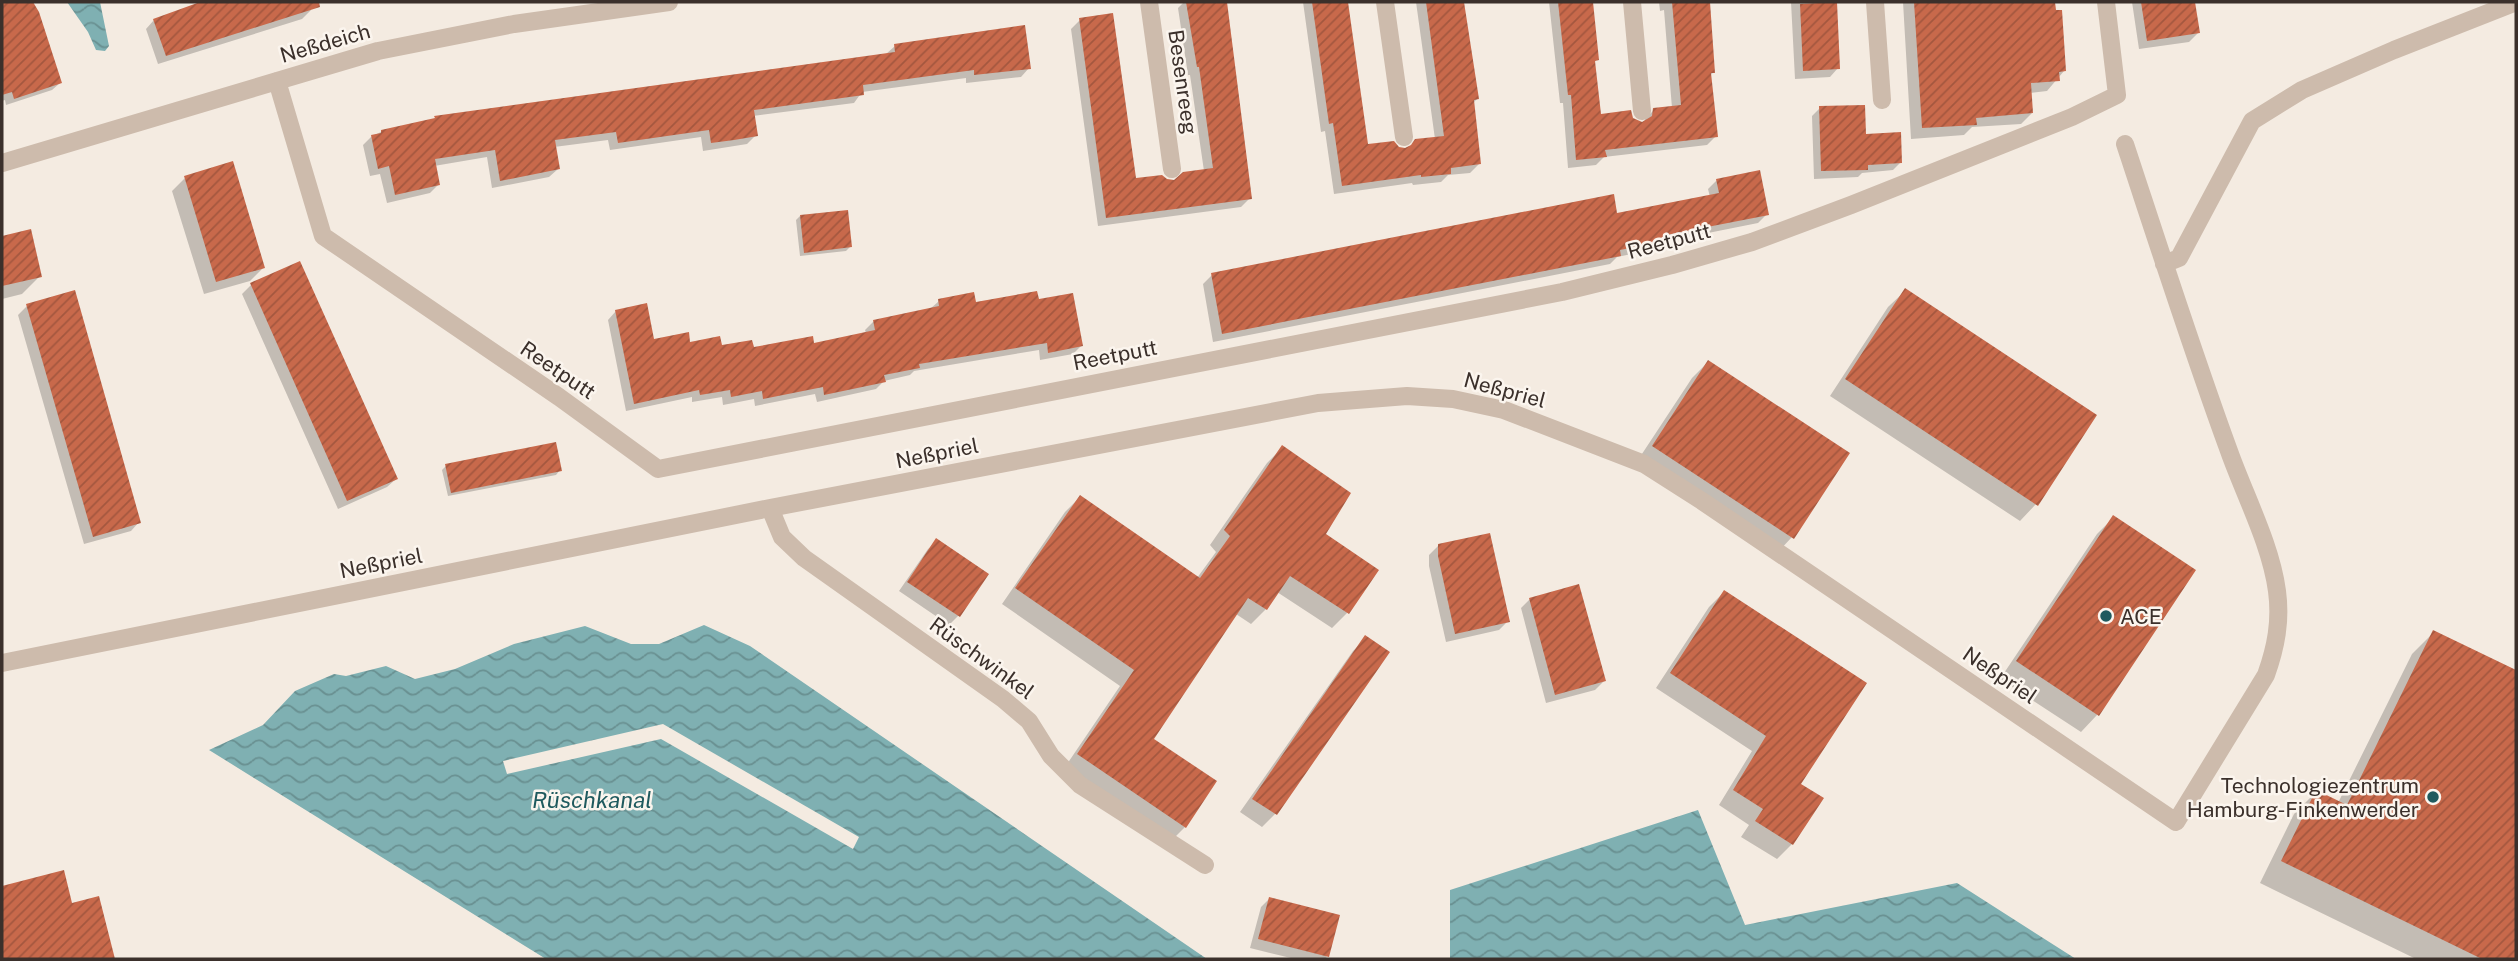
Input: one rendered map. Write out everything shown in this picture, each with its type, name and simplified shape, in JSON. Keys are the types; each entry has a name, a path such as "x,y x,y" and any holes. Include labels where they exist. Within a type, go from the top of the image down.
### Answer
{"street":[{"name":"Neßdeich","path":"2,163 378,51 514,24 669,2"},
{"name":"Besenreeg","path":"1149,2 1172,169"},
{"path":"1385,2 1404,137"},
{"path":"1632,2 1642,111"},
{"path":"1875,2 1882,100"},
{"name":"Reetputt","path":"277,81 323,236 559,397 658,469 1562,292 1752,242 2072,117 2117,95 2106,2"},
{"path":"2164,264 2179,258 2252,121 2302,90 2516,2"},
{"name":"Neßpriel","path":"2,663 771,508 1318,403 1407,396 1454,399 1504,410 1634,460 1675,483 2176,822 2266,674 2274,652 2278,610 2273,568 2229,452 2125,144"},
{"name":"Rüschwinkel","path":"771,508 782,537 804,558 1003,699 1029,721 1051,756 1080,785 1205,865"}],"water":[{"path":"67,2 100,2 109,46 105,51 96,50 88,32"},
{"name":"Rüschkanal","path":"704,625 750,646 1207,959 546,959 209,750 263,725 295,691 334,674 346,676 386,666 415,679 455,669 514,644 585,626 631,644 659,644"},
{"path":"1698,810 1745,925 1957,883 2076,959 1450,959 1450,890"}],"pier":[{"path":"663,724 859,837 853,849 661,739 507,774 503,761"}],"building":[{"path":"2,2 33,2 39,12 62,83 14,99 12,92 2,95"},
{"path":"200,2 319,2 320,7 166,56 153,19"},
{"path":"1186,2 1227,2 1252,199 1106,218 1079,18 1113,13 1136,178 1162,175 1174,180 1183,172 1213,168 1199,67"},
{"path":"1312,2 1348,2 1368,144 1394,141 1399,147 1405,148 1415,139 1444,136 1426,2 1464,2 1479,99 1474,100 1481,164 1451,168 1451,174 1421,175 1342,186 1333,123 1329,124"},
{"path":"1558,2 1593,2 1599,60 1595,61 1601,114 1631,110 1633,118 1642,122 1652,116 1653,108 1681,105 1672,2 1710,2 1715,73 1711,73 1718,137 1605,150 1607,157 1576,160 1571,95 1568,95"},
{"path":"1837,2 1840,69 1803,71 1800,4"},
{"path":"1914,2 2055,2 2056,10 2062,10 2066,71 2059,72 2060,81 2031,83 2033,113 1976,118 1977,125 1922,128"},
{"path":"2141,2 2195,2 2200,33 2147,41"},
{"path":"1025,25 1031,69 974,75 974,70 863,85 864,95 754,110 758,136 734,140 711,143 709,130 618,143 616,132 555,140 560,169 500,181 495,150 435,159 440,185 395,195 389,166 378,169 371,135 381,133 381,130 435,118 434,116 895,52 894,44"},
{"path":"1865,105 1866,134 1901,132 1902,163 1868,165 1868,170 1821,171 1819,106"},
{"path":"233,161 265,268 216,282 184,176"},
{"path":"1760,170 1769,215 1666,235 1667,241 1620,250 1621,256 1222,334 1211,273 1614,194 1617,213 1719,193 1716,179"},
{"path":"848,210 852,247 804,253 800,215"},
{"path":"31,229 42,277 2,286 2,236"},
{"path":"300,261 398,479 347,501 250,283"},
{"path":"1905,288 2097,415 2038,506 1845,379"},
{"path":"75,290 141,523 93,537 26,304"},
{"path":"1037,291 1039,299 1073,293 1083,346 1048,353 1047,343 919,364 920,368 884,375 886,382 824,395 823,387 763,399 762,391 731,397 730,390 700,395 699,390 634,404 615,310 647,303 654,339 689,332 690,342 720,336 722,345 752,340 754,347 813,336 814,343 875,330 873,320 939,306 938,299 974,292 976,302"},
{"path":"1708,360 1850,453 1794,539 1652,446"},
{"path":"556,442 562,471 451,493 445,464"},
{"path":"1282,445 1351,493 1326,534 1379,570 1349,614 1290,576 1267,610 1248,598 1154,739 1217,781 1186,828 1077,754 1134,670 1015,588 1080,495 1200,578 1230,536 1224,530"},
{"name":"ACE","path":"2113,515 2196,570 2099,716 2016,661"},
{"path":"1490,533 1510,622 1455,634 1438,556 1438,544"},
{"path":"936,538 989,574 960,617 907,582"},
{"path":"1579,584 1606,681 1555,695 1529,598"},
{"path":"1724,590 1867,683 1801,784 1824,798 1793,845 1755,821 1763,809 1733,790 1766,736 1670,673"},
{"name":"Technologiezentrum Hamburg-Finkenwerder","path":"2433,630 2516,670 2516,959 2482,959 2281,861 2316,790 2347,805"},
{"path":"1365,635 1390,652 1277,815 1252,799"},
{"path":"64,870 72,903 99,896 115,959 2,959 2,886"},
{"path":"1269,897 1340,915 1329,957 1258,939"}],"place":[{"name":"ACE","path":"2106,616"},
{"name":"Technologiezentrum Hamburg-Finkenwerder","path":"2433,797"}]}
